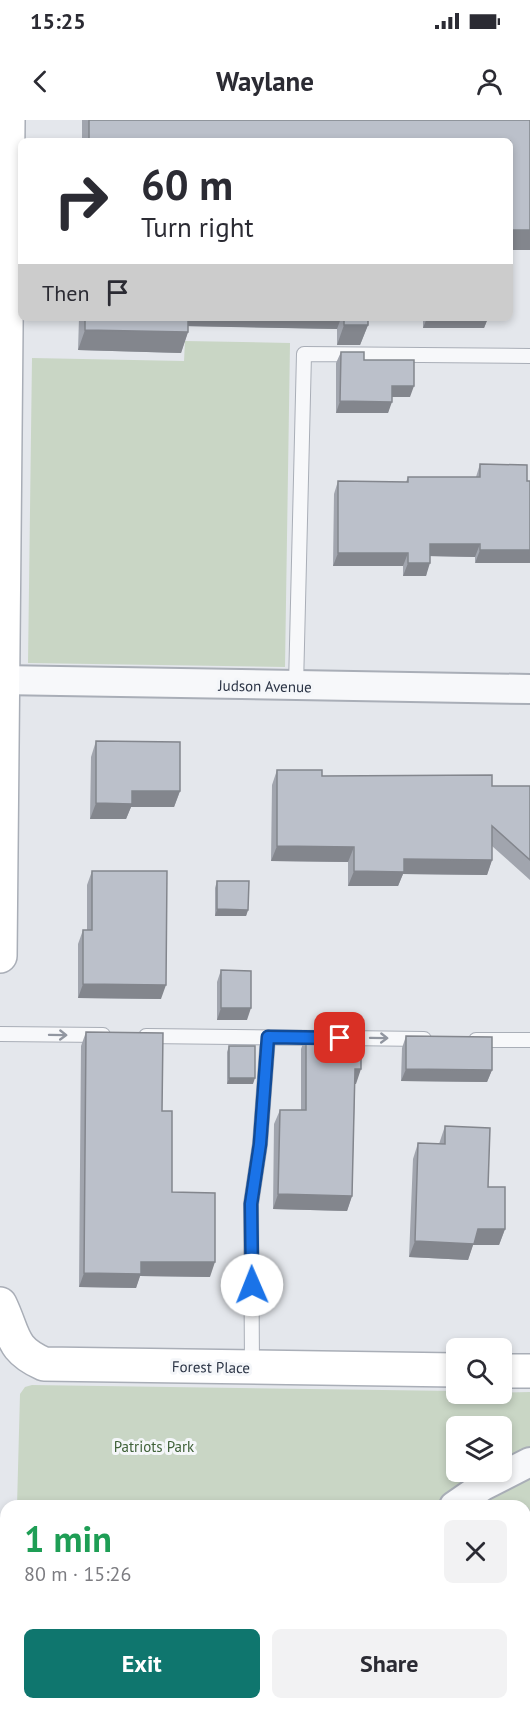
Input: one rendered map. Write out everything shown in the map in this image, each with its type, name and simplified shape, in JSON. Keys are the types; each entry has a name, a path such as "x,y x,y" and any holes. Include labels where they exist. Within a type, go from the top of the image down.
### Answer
{"street":[{"path":"0,956 3,349 8,120"},
{"name":"Judson Avenue","path":"1,680 530,689"},
{"name":"Forest Place","path":"0,1304 15,1341 25,1356 44,1364 446,1370"},
{"path":"512,1371 530,1371"},
{"path":"463,1500 483,1486 530,1462"}],"lane":[{"path":"296,686 304,354 530,356"},
{"path":"0,1034 435,1039"},
{"path":"252,1367 251,1204 260,1144 268,1037"},
{"path":"459,1039 530,1040"}],"green space":[{"path":"185,341 290,343 285,667 28,663 32,358 184,361"},
{"name":"Patriots Park","path":"32,1385 446,1391 446,1404 512,1404 512,1392 530,1392 530,1500 17,1500 20,1394 25,1387"}],"building":[{"path":"89,120 530,120 530,230 513,230 513,138 89,138"},
{"path":"85,321 188,321 188,332 85,330"},
{"path":"344,321 368,321 368,325 344,325"},
{"path":"341,352 364,352 364,360 414,360 414,386 392,386 392,402 340,401"},
{"path":"480,464 527,465 527,481 530,481 530,550 480,550 480,544 430,544 430,563 408,563 408,553 338,553 338,481 408,482 408,477 480,477"},
{"path":"96,741 180,742 180,791 132,791 132,804 96,803"},
{"path":"277,770 322,770 322,776 492,775 492,786 530,786 530,860 492,826 492,860 404,859 404,872 354,871 354,847 277,846"},
{"path":"92,871 167,871 166,985 83,984 83,930 92,930"},
{"path":"217,881 249,881 248,910 217,909"},
{"path":"221,970 251,971 251,1008 221,1008"},
{"path":"86,1032 163,1033 162,1111 172,1111 172,1192 215,1193 215,1262 141,1262 141,1274 84,1273"},
{"path":"306,1034 361,1034 361,1069 355,1069 352,1196 278,1194 280,1110 306,1110"},
{"path":"406,1036 492,1037 492,1070 406,1069"},
{"path":"229,1046 255,1046 255,1078 229,1078"},
{"path":"445,1126 490,1128 488,1187 505,1187 505,1229 478,1229 474,1244 415,1241 418,1143 445,1144"}],"route":[{"path":"252,1285 251,1204 260,1144 268,1037 340,1038"}]}
